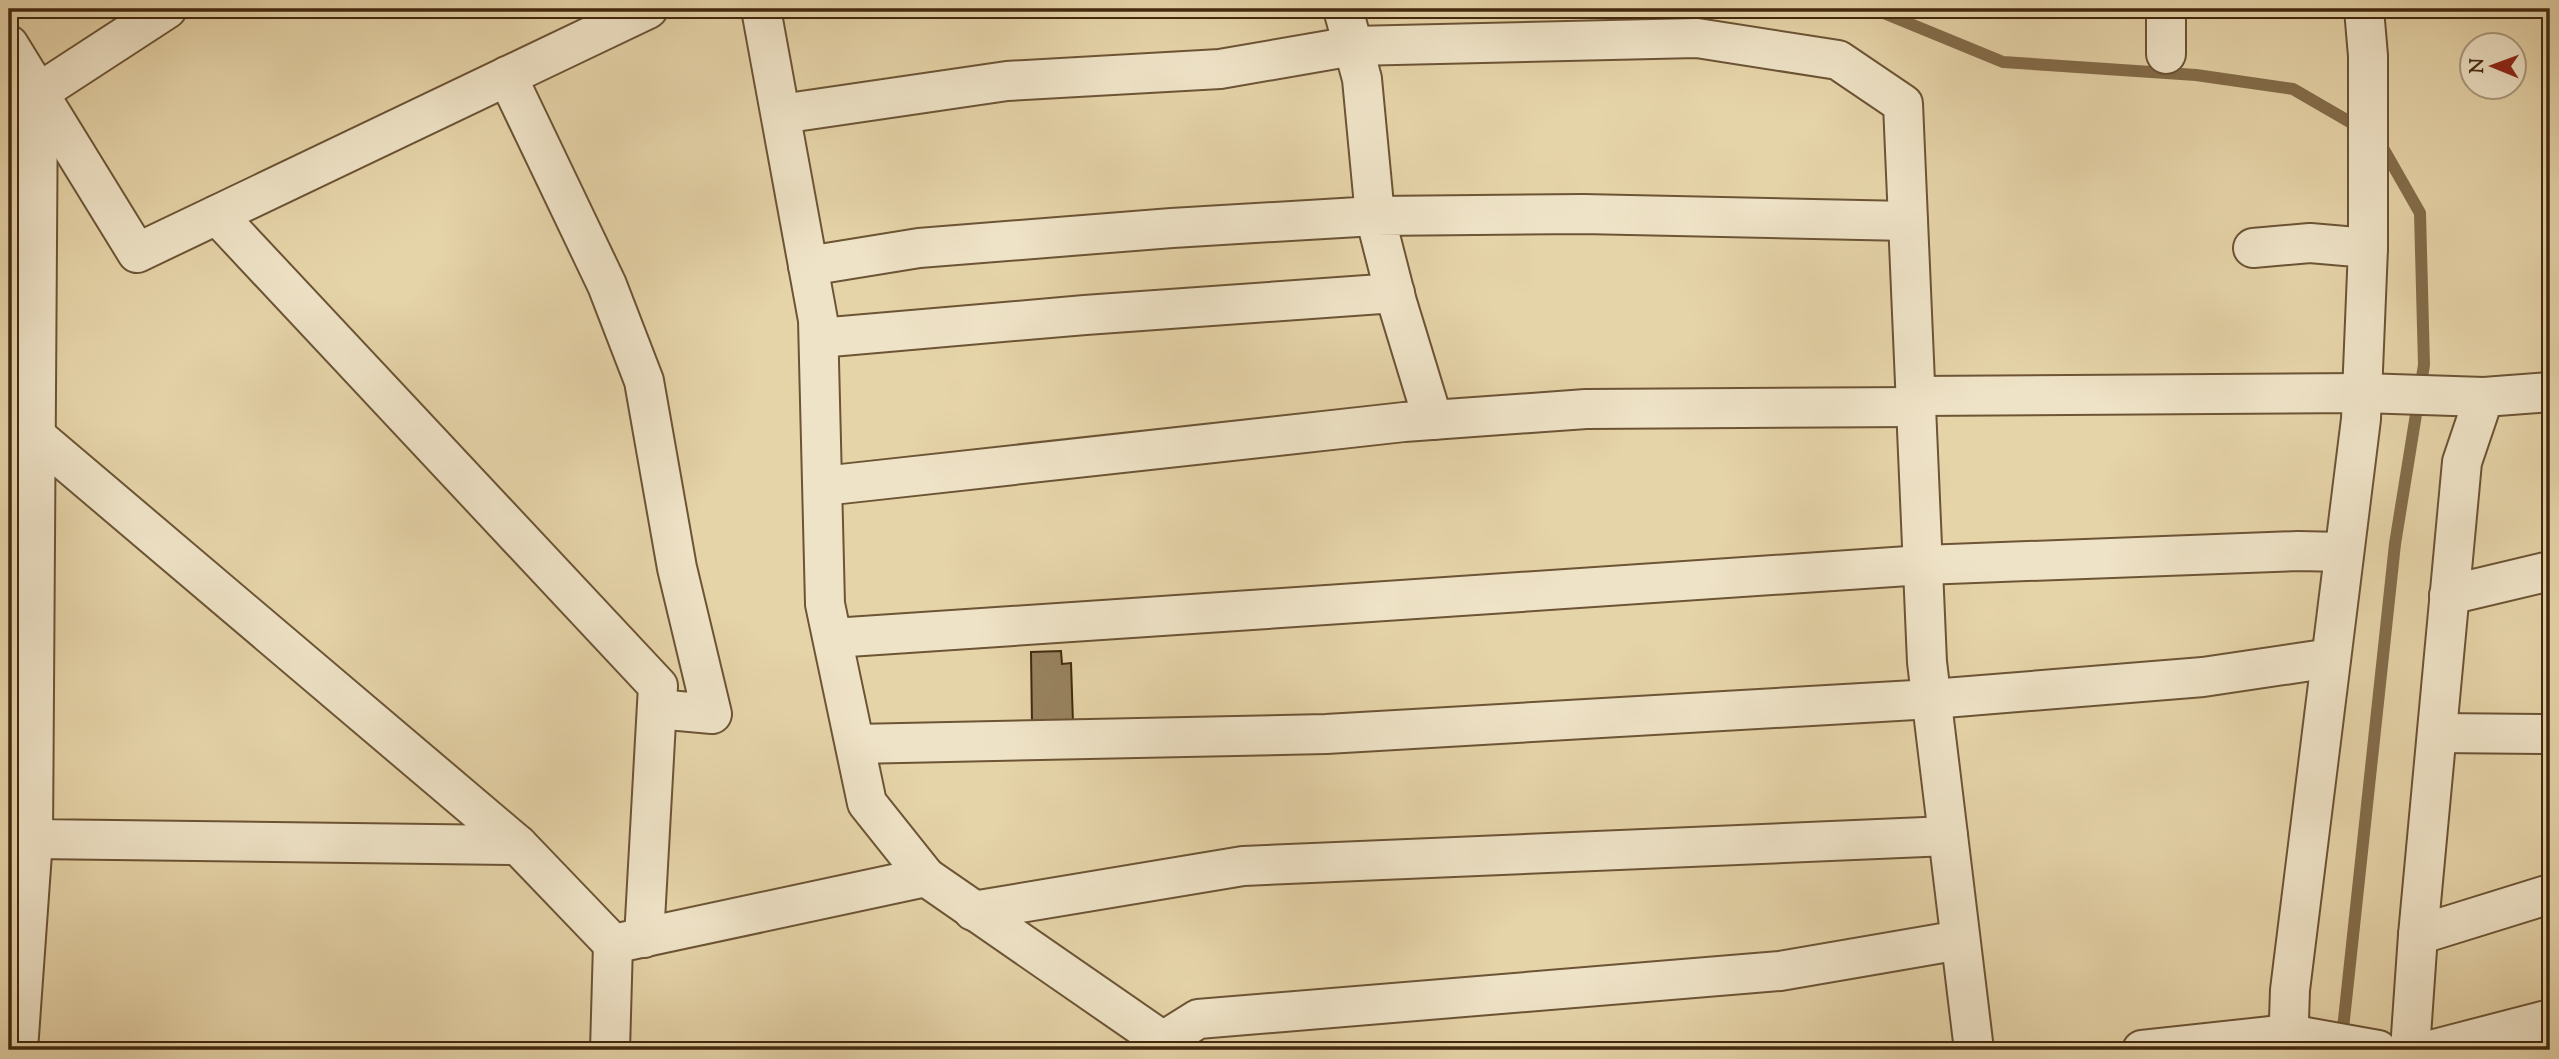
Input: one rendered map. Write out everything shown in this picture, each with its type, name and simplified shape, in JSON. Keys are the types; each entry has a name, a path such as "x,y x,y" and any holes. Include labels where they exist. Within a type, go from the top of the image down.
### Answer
{"street":[{"path":"18,1050 33,839 36,436 23,207 38,93 167,9"},
{"path":"9,45 137,253 648,9"},
{"path":"761,9 818,320 825,604 867,803 926,877 1165,1047 1198,1019 1780,971 1961,940"},
{"path":"1343,9 1362,79 1375,216 1433,420"},
{"path":"2166,9 2166,54"},
{"path":"2288,1042 2290,990 2361,419 2368,248 2368,55 2364,9"},
{"path":"781,114 1007,81 1220,69 1353,46 1697,38 1838,60 1903,104 1927,662 1974,1050"},
{"path":"507,76 607,285 644,381 677,568 712,714 657,709"},
{"path":"808,266 919,248 1172,228 1375,216 1583,214 1908,221"},
{"path":"217,215 659,686 628,941 610,1050"},
{"path":"2253,248 2309,243 2368,248"},
{"path":"819,338 1085,315 1395,293"},
{"path":"823,486 1433,420 1586,409 2362,393 2484,397 2550,392"},
{"path":"2410,1050 2417,935 2462,462 2484,397"},
{"path":"36,436 628,941"},
{"path":"833,638 1923,565 2344,552"},
{"path":"2449,594 2550,571"},
{"path":"855,744 1326,734 1932,699 2203,677 2331,659"},
{"path":"2437,733 2550,734"},
{"path":"973,911 1243,866 1948,836"},
{"path":"33,839 517,845"},
{"path":"628,941 926,877"},
{"path":"2417,935 2550,894"},
{"path":"2431,1050 2550,1018"},
{"path":"2142,1050 2288,1042 2378,1050"}],"building":[{"path":"1061,651 1062,664 1071,663 1073,723 1032,724 1031,652"}],"waterway":[{"path":"1874,9 2003,62 2196,75 2293,89 2362,129"},
{"path":"2342,1038 2395,544 2424,365 2420,213 2379,141"}]}
